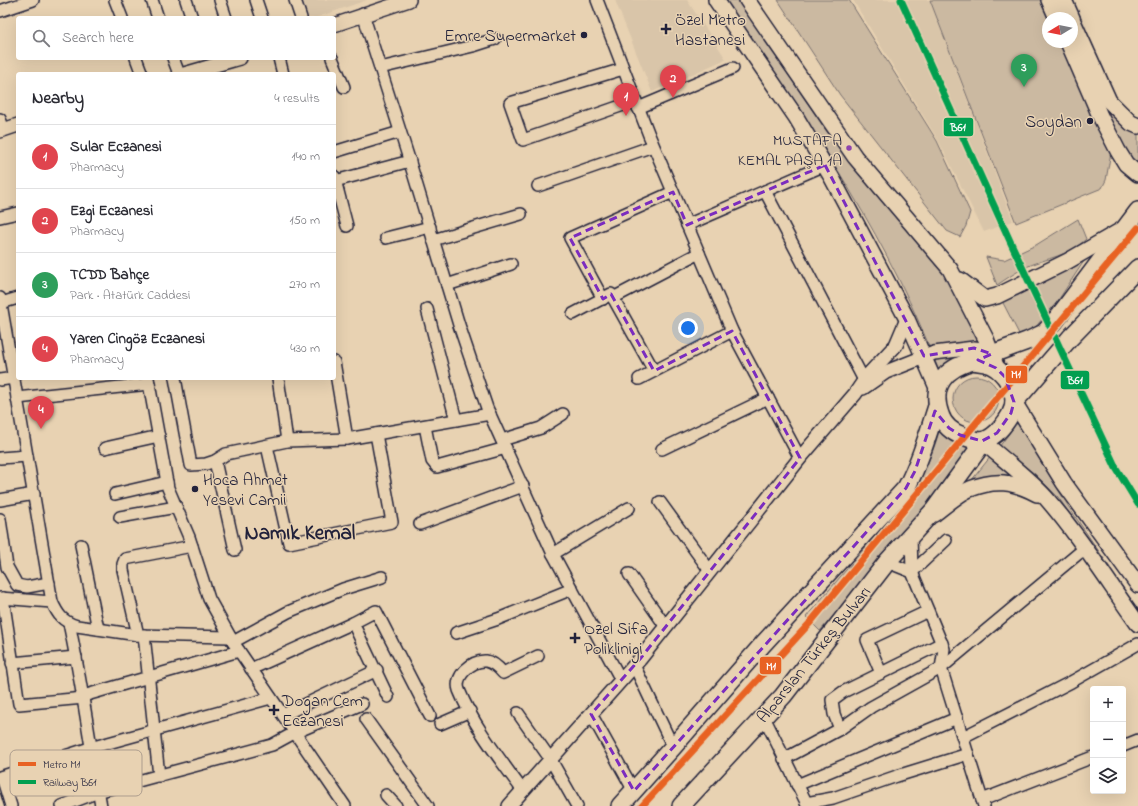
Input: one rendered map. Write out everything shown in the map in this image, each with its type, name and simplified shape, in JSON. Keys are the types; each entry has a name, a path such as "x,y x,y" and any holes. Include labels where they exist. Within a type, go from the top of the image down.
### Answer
{"main road":[{"path":"716,0 796,116 827,169 907,319 924,356 938,398 941,418 949,428 960,435 977,441 982,441 991,438 997,433 1011,413 1014,402 1070,338 1138,268"},
{"path":"747,0 855,157 917,229 953,274 986,339 995,362 1011,388 1014,402 1064,483 1138,585"},
{"path":"1049,0 1054,12"},
{"path":"1064,0 1069,12"},
{"path":"1078,32 1108,101 1131,123 1138,126"},
{"path":"1071,48 1100,116 1118,151 1126,164 1138,174"},
{"path":"620,806 763,644 906,488 915,471 928,436 944,376 960,364 973,362 995,362 1027,341 1044,333 1055,321 1138,211"},
{"path":"953,274 986,299 997,296 1068,261 1126,227"},
{"path":"982,441 1028,480 1046,499 1085,548 1138,624"},
{"name":"Alparslan Türkeş Bulvarı","path":"688,803 783,696 887,562 927,519 977,451 982,441"},
{"path":"927,519 969,489 998,482 1021,485 1046,499"}],"street":[{"path":"0,11 32,0"},
{"path":"115,0 121,16"},
{"path":"152,0 157,16"},
{"path":"186,0 191,16"},
{"path":"220,0 225,16"},
{"path":"256,0 261,16"},
{"path":"295,0 300,16"},
{"path":"336,24 363,14 383,4 409,0"},
{"path":"597,0 653,146 732,331 800,458"},
{"path":"363,14 410,161 459,325 490,414 553,554 621,680"},
{"path":"380,68 473,46 495,39"},
{"path":"137,60 141,72"},
{"path":"174,60 177,72"},
{"path":"188,72 207,62 223,60"},
{"path":"280,60 282,72"},
{"path":"333,60 344,87"},
{"path":"623,69 510,103 523,140 637,104 733,68"},
{"path":"1,127 16,126"},
{"path":"336,151 400,132"},
{"path":"538,186 653,146"},
{"path":"336,178 410,161"},
{"path":"687,224 765,191 827,169"},
{"path":"336,182 347,226"},
{"path":"765,191 865,383"},
{"path":"654,371 570,238 673,192"},
{"path":"0,217 16,213"},
{"path":"433,240 521,214"},
{"path":"386,238 430,227"},
{"path":"573,314 699,253"},
{"path":"447,285 512,264"},
{"path":"16,298 0,300 3,328 14,355 14,378 17,398 52,602 58,615 68,623 77,626 141,635 232,639 288,612 343,589 382,577"},
{"path":"427,309 456,420"},
{"path":"865,383 868,374 896,345 907,319"},
{"path":"638,379 732,331"},
{"path":"512,805 634,666 800,458 865,383 886,372 934,352 974,348 982,349 995,362"},
{"path":"336,374 347,440"},
{"path":"0,380 14,378"},
{"path":"175,380 191,465 206,464 215,461 226,454 286,441 347,440 490,414"},
{"path":"278,380 286,441"},
{"path":"17,398 148,381 168,488 192,546 209,599 239,651 345,806"},
{"path":"662,449 768,398"},
{"path":"424,426 432,461 437,467 504,444 541,428 563,414"},
{"path":"267,446 289,543 392,522 376,434"},
{"path":"105,448 158,436"},
{"path":"0,458 27,456"},
{"path":"215,461 235,550"},
{"path":"115,494 167,482"},
{"path":"420,524 523,486"},
{"path":"0,500 34,494"},
{"path":"660,502 710,571"},
{"path":"120,517 176,507"},
{"path":"553,554 629,508"},
{"path":"0,519 7,567 17,585 27,587 49,583"},
{"path":"911,535 912,572 944,649 941,668 983,803 1091,758"},
{"path":"912,572 946,540"},
{"path":"81,545 98,629"},
{"path":"159,776 155,730 141,635 123,570 123,564 125,559 192,546"},
{"path":"784,759 840,729 871,707 941,668 1085,548"},
{"path":"887,562 912,572"},
{"path":"629,574 666,627"},
{"path":"456,633 498,619 572,589"},
{"path":"52,602 1,598 19,704 84,697 239,651"},
{"path":"252,669 376,611 430,716"},
{"path":"881,673 867,640 928,611"},
{"path":"68,623 84,697 90,748"},
{"path":"353,623 377,670 388,697"},
{"path":"840,729 834,714 832,700 843,692 942,643"},
{"path":"962,737 1071,682 1138,644"},
{"path":"523,791 478,727 458,687 460,676 463,671 479,662 485,661 498,667 504,673 538,656"},
{"path":"12,663 76,657"},
{"path":"634,666 673,747"},
{"path":"283,715 377,670"},
{"path":"84,750 271,698"},
{"path":"142,780 272,745 294,733 362,704"},
{"path":"440,724 470,711"},
{"path":"518,714 550,760 577,806"},
{"path":"591,714 634,791"},
{"path":"764,717 807,804 834,802 897,776 968,754"},
{"path":"797,785 957,718"},
{"path":"366,719 428,806"},
{"path":"1126,745 1138,740"},
{"path":"1,777 11,806"},
{"path":"386,795 396,806"},
{"path":"62,806 88,796"},
{"path":"99,796 101,806"}],"highlighted area":[{"path":"825,165 924,356 974,348 992,354 978,360 996,368 1005,377 1014,402 1011,413 997,433 982,441 960,435 949,428 935,411 915,471 906,488 634,791 591,714 640,659 800,458 732,331 654,371 611,294 603,299 570,238 673,192 687,225"}],"shaded area":[{"path":"301,0 367,0 321,16 306,16"},
{"name":"Özel Metro Hastanesi","path":"615,0 687,0 726,59 652,92"},
{"path":"725,0 738,0 825,129 862,178 946,277 980,343 955,343 930,348 910,302 863,212 810,126"},
{"path":"778,0 849,0 937,141 970,212 966,226 960,237 947,231 840,95"},
{"path":"853,0 930,0 1013,221 984,232 938,140"},
{"path":"930,0 1045,0 1050,12 1042,12 1042,48 1066,48 1111,152 1106,180 1102,188 1016,223"},
{"path":"1083,57 1138,133 1138,167 1113,128"},
{"path":"1078,219 1086,239 1080,245 1058,256 1026,267 997,285 986,257 1004,260 1036,245"},
{"path":"1088,255 1057,302 1032,331 1019,334 1001,299"},
{"path":"968,353 940,374 934,358"},
{"path":"976,376 989,380 995,386 999,399 995,412 989,418 976,422 963,418 957,412 953,399 957,386 963,380"},
{"path":"1017,423 1072,512 1111,569 1109,570 1058,497 1035,474 999,447"},
{"path":"940,428 972,450 892,550 820,631 806,617 915,489 923,474"},
{"path":"991,456 1032,486 967,486"}],"metro line":[{"name":"M1","path":"642,806 809,624 1138,228"}],"rail line":[{"name":"B61","path":"901,0 1010,241 1116,468 1138,504"}],"place":[{"name":"Özel Metro Hastanesi","path":"666,29"},
{"name":"Emre Supermarket","path":"584,35"},
{"name":"TCDD Bahçe","path":"1024,87"},
{"name":"Ezgi Eczanesi","path":"673,98"},
{"name":"Sular Eczanesi","path":"626,116"},
{"name":"Soydan","path":"1090,121"},
{"name":"MUSTAFA KEMAL PAŞA 1A","path":"849,148"},
{"name":"Yaren Cingöz Eczanesi","path":"41,429"},
{"name":"Hoca Ahmet Yesevi Camii","path":"195,489"},
{"name":"Ozel Sifa Poliklinigi","path":"575,638"},
{"name":"Dogan Cem Eczanesi","path":"274,710"}],"district":[{"name":"Namık Kemal","path":"300,532"}]}
